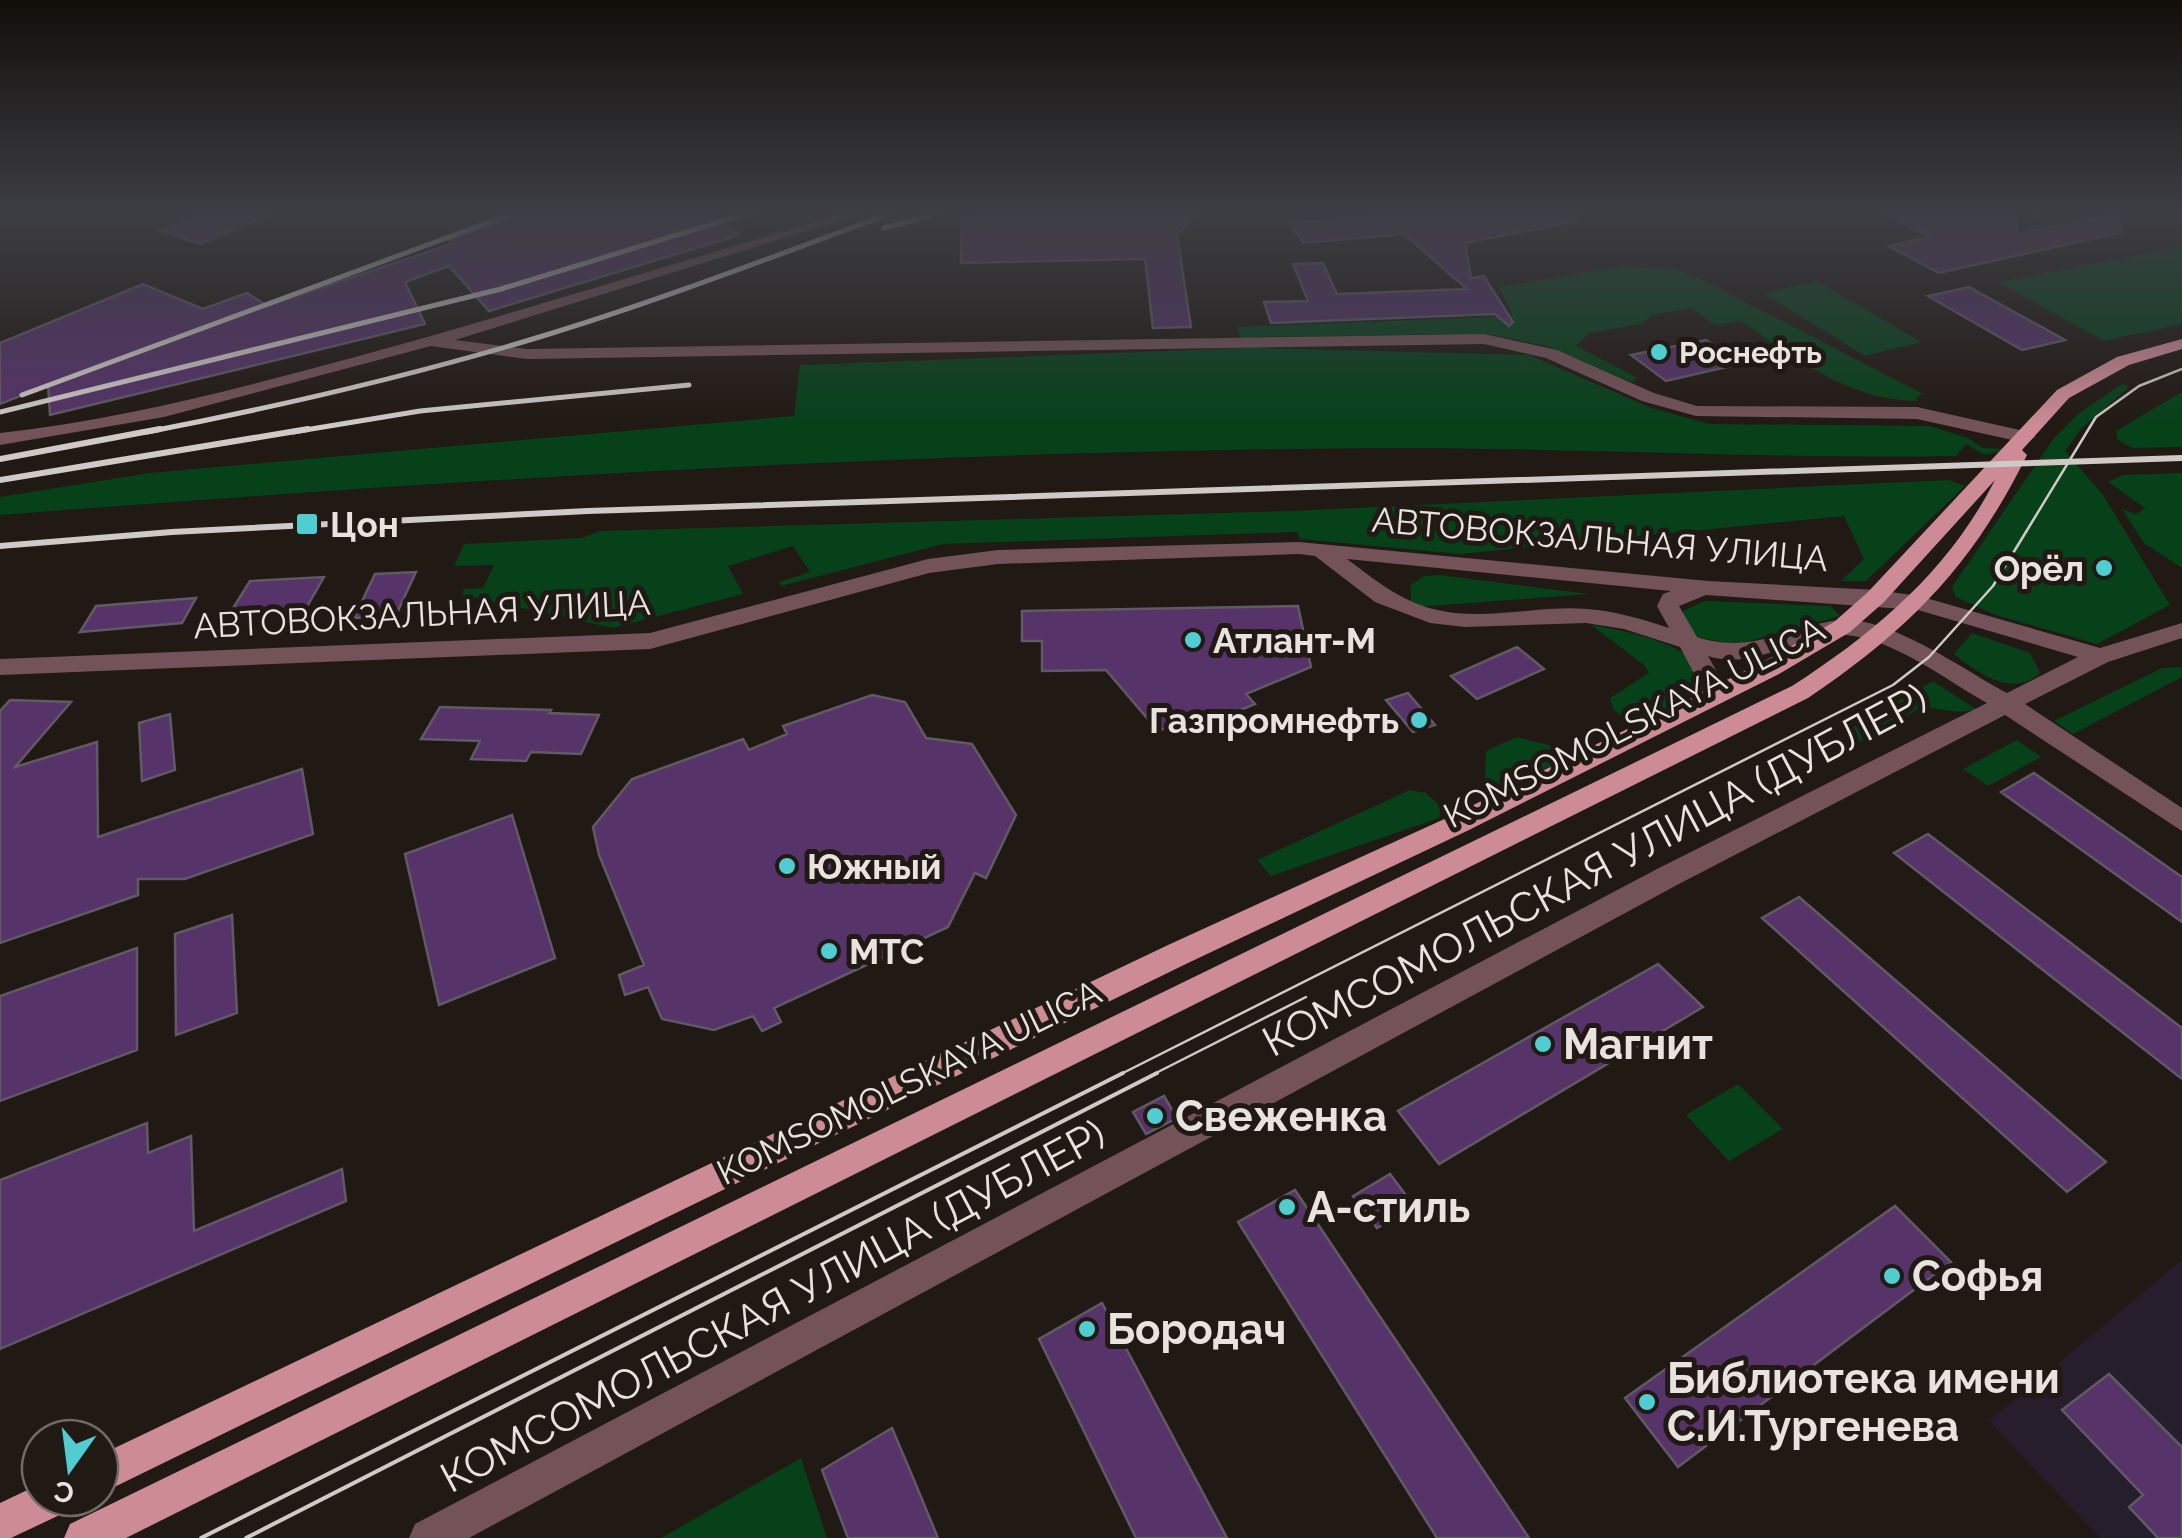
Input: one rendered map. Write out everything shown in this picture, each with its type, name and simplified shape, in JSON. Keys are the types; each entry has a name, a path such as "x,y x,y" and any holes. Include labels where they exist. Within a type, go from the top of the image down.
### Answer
{"main road":[{"path":"2026,437 2063,394 2092,375 2182,344"},
{"name":"KOMSOMOLSKAYA ULICA","path":"120,1465 1178,954 1460,823 1842,627 1876,597 2026,437"},
{"name":"KOMSOMOLSKAYA ULICA","path":"84,1538 1800,692 1885,636 1919,603 1994,505 2026,437"}],"street":[{"path":"0,439 108,424 433,342 628,283"},
{"path":"433,342 545,354 1484,338 1552,354 1648,397 1696,411 1918,413 2026,437"},
{"name":"АВТОВОКЗАЛЬНАЯ УЛИЦА","path":"0,667 650,641 946,564 998,557 1318,549 1708,588 1876,597 1919,603 2100,656"},
{"name":"АВТОВОКЗАЛЬНАЯ УЛИЦА","path":"1318,549 1384,597 1430,616 1465,620 1586,616 1626,622 1688,644 1737,653 1842,627"},
{"path":"1701,702 1709,679 1668,606 1671,599 1708,588"},
{"path":"1842,627 1885,636 2007,704 2182,821"},
{"name":"КОМСОМОЛЬСКАЯ УЛИЦА (ДУБЛЕР)","path":"429,1538 1667,877 2100,656 2182,630"}],"shaded area":[{"path":"2182,1260 2182,1538 2100,1538 1989,1421"}],"green space":[{"path":"1524,283 1708,283 1923,394 1916,397 1918,401 1869,394 1802,363 1741,321 1715,325 1691,308 1652,315 1640,324 1589,333 1576,346 1638,378 1631,382 1547,346 1487,334 1258,337 1258,348 1529,355 1649,407 1709,424 1930,426 1968,438 1983,448 2009,449 1984,455 1966,444 1956,456 1886,457 1395,448 1046,454 523,479 0,515 0,497 149,473 794,416 800,365 1244,348 1237,327 1513,316 1499,287"},
{"path":"1820,283 1921,342 1865,356 1763,293"},
{"path":"1999,283 2182,283 2182,324 2104,341"},
{"path":"2122,384 2129,387 2081,429 2065,451 2103,495 2170,605 2097,644 1996,615 1956,597 1952,587 2054,438 2078,414"},
{"path":"2182,392 2182,447 2132,448 2117,439 2116,431"},
{"path":"2182,473 2182,568 2144,543 2122,509 2136,514 2145,508 2108,482 2123,475"},
{"path":"1949,480 1965,486 1866,581 1841,581 1864,559 1844,516 1460,554 1300,539 1297,532 943,544 781,586 779,582 810,572 793,546 728,566 743,594 613,628 462,595 464,589 483,588 494,565 454,566 464,544 582,538 600,531 1291,511"},
{"path":"1424,576 1589,594 1417,607 1411,601 1411,585"},
{"path":"1704,601 1831,606 1840,616 1734,645 1694,636 1682,620 1683,611"},
{"path":"1591,625 1642,636 1682,652 1695,663 1700,677 1694,692 1674,707 1632,725 1613,709 1610,698 1649,673"},
{"path":"1972,633 2030,653 2040,673 2018,684 1984,675 1954,654"},
{"path":"2182,667 2182,677 2073,734 2054,721 2162,668"},
{"path":"1933,681 1977,710 1922,707 1858,743 1842,733"},
{"path":"1517,737 1578,753 1484,798 1486,751"},
{"path":"2017,740 2041,757 1988,786 1963,769"},
{"path":"1410,790 1426,793 1441,807 1439,818 1271,876 1257,860"},
{"path":"1738,1084 1783,1129 1729,1161 1686,1115"},
{"path":"801,1458 827,1538 661,1538"}],"building":[{"path":"336,283 405,283 425,324 50,415 48,385 0,404 0,343 143,284 203,309 247,293 267,306"},
{"path":"464,283 582,283 489,311"},
{"path":"1148,283 1184,283 1191,327 1153,328"},
{"path":"1301,283 1332,283 1337,294 1467,289 1460,283 1488,283 1513,322 1509,326 1495,314 1271,323 1264,302 1308,301"},
{"path":"1969,287 2065,340 2022,350 1928,296"},
{"path":"1706,340 1740,364 1666,381 1631,355"},
{"path":"416,572 396,615 354,618 375,574"},
{"name":"Цон","path":"324,577 305,610 230,613 250,581"},
{"path":"196,598 182,623 80,632 96,606"},
{"path":"1298,606 1311,667 1246,694 1255,704 1195,729 1186,719 1158,731 1106,670 1042,671 1042,641 1022,641 1022,611"},
{"path":"1517,647 1544,669 1477,699 1451,676"},
{"path":"1408,693 1435,725 1413,732 1386,700"},
{"name":"Южный","path":"872,695 905,702 926,738 972,744 1016,815 986,878 975,873 948,927 774,1008 781,1022 762,1031 753,1016 714,1030 662,1019 648,987 625,995 619,975 644,965 599,855 593,827 632,779 743,739 749,750 787,734 783,726"},
{"path":"10,700 71,702 15,767 97,742 98,837 302,769 313,834 185,879 138,879 138,895 0,943 0,711"},
{"path":"440,707 599,715 581,754 531,752 526,761 471,759 480,741 421,739"},
{"path":"170,714 175,770 142,781 139,723"},
{"path":"2034,773 2182,877 2182,922 2001,792"},
{"path":"512,815 555,958 439,1005 405,854"},
{"path":"1928,834 2182,1028 2182,1079 1894,853"},
{"path":"1799,897 2106,1162 2067,1192 1762,918"},
{"path":"232,915 237,1013 176,1035 175,934"},
{"path":"137,948 137,1050 0,1101 0,996"},
{"path":"1658,964 1703,1007 1439,1164 1398,1111"},
{"name":"Свеженка","path":"1164,1096 1177,1118 1146,1134 1133,1112"},
{"path":"147,1123 148,1153 191,1136 194,1231 342,1169 346,1201 0,1349 0,1180"},
{"path":"1390,1174 1414,1206 1377,1228 1353,1196"},
{"path":"1295,1190 1529,1538 1437,1538 1238,1222"},
{"path":"1895,1206 1951,1262 1678,1467 1625,1398"},
{"path":"1102,1303 1227,1538 1136,1538 1039,1339"},
{"path":"2109,1374 2182,1447 2182,1538 2158,1538 2129,1507 2143,1495 2062,1410"},
{"path":"892,1428 938,1538 848,1538 822,1470"}],"tram line":[{"path":"1119,1075 1893,685 1929,657 1993,586 2096,417 2139,386 2182,369"},
{"path":"1152,1075 1306,997"},
{"path":"201,1538 1123,1073"},
{"path":"246,1538 1157,1073"}],"railway":[{"path":"22,395 325,283"},
{"path":"0,412 521,283"},
{"path":"147,432 348,389 497,350 702,283"},
{"path":"293,432 420,411 689,385"},
{"path":"0,459 160,429"},
{"path":"0,480 308,429"},
{"path":"0,546 172,532 588,511 2182,458"}],"place":[{"name":"Роснефть","path":"1659,352"},
{"name":"Цон","path":"307,524"},
{"name":"Орёл","path":"2104,568"},
{"name":"Атлант-М","path":"1193,640"},
{"name":"Газпромнефть","path":"1419,720"},
{"name":"Южный","path":"787,866"},
{"name":"МТС","path":"829,951"},
{"name":"Магнит","path":"1543,1044"},
{"name":"Свеженка","path":"1155,1116"},
{"name":"А-стиль","path":"1287,1207"},
{"name":"Софья","path":"1892,1276"},
{"name":"Бородач","path":"1087,1329"},
{"name":"Библиотека имени С.И.Тургенева","path":"1647,1402"}]}
